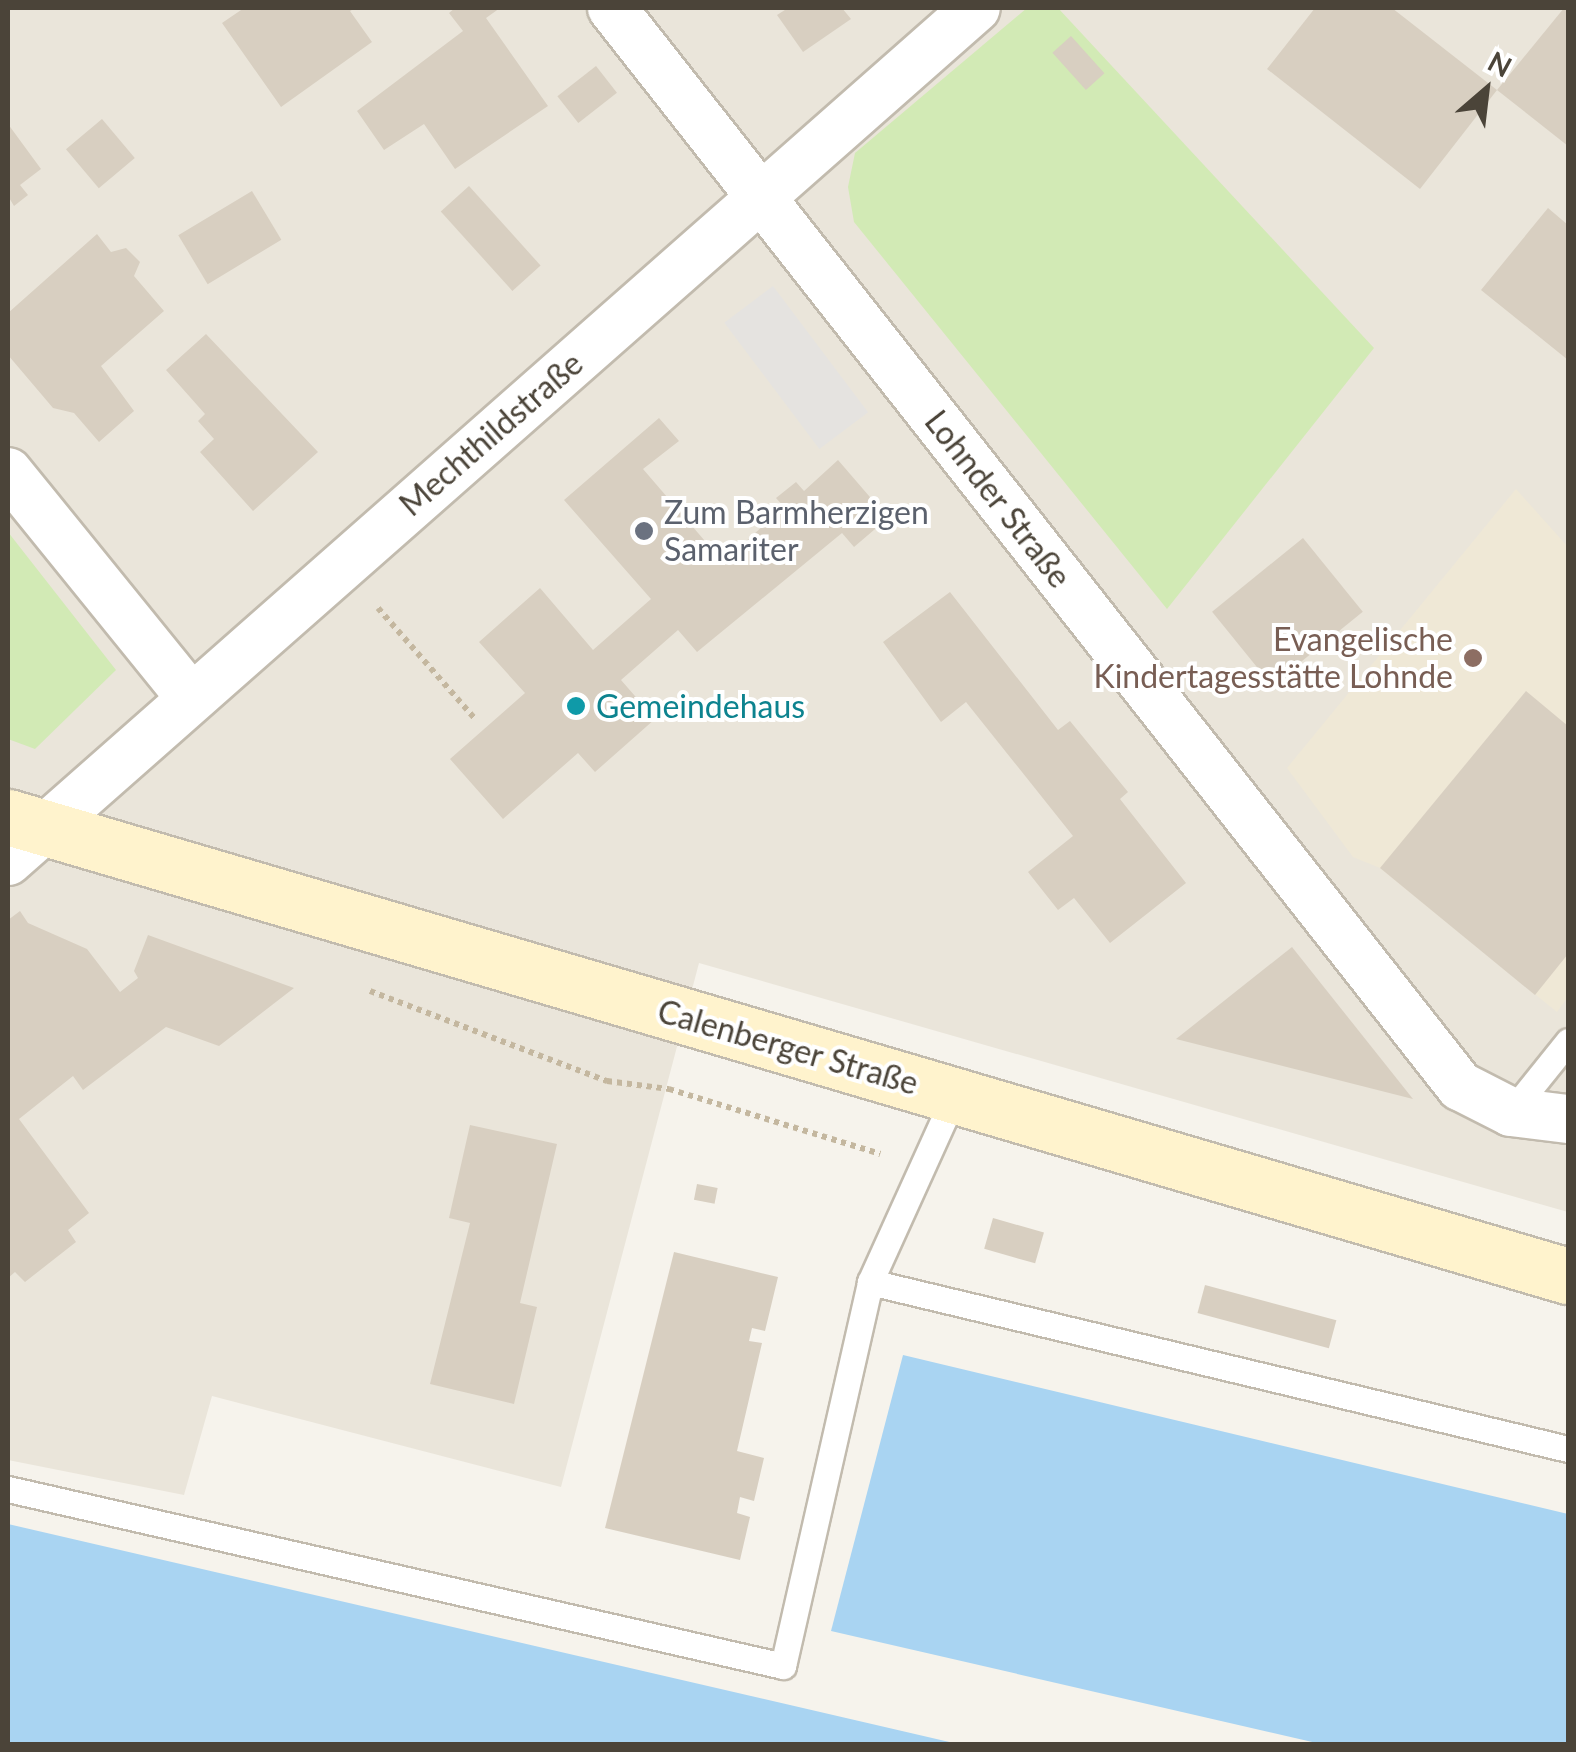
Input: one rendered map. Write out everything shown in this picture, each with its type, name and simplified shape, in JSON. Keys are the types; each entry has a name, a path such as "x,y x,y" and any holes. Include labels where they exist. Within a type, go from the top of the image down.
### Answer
{"street":[{"name":"Lohnder Straße","path":"612,8 1460,1086 1511,1112"},
{"name":"Mechthildstraße","path":"20,836 191,698 976,8"},
{"path":"8,472 191,698"},
{"name":"Calenberger Straße","path":"20,836 955,1095 1568,1276"},
{"path":"1511,1112 1568,1119"}],"lane":[{"path":"1511,1112 1568,1042"},
{"path":"8,1489 784,1666 870,1282 955,1095"},
{"path":"870,1282 1568,1449"}],"path":[{"path":"340,565 476,720"},
{"path":"352,984 606,1081 669,1088 924,1168"}],"shaded area":[{"path":"8,8 1568,8 1568,1212 699,963 561,1487 212,1396 184,1495 8,1460"},
{"path":"773,286 868,412 819,449 724,323"},
{"name":"Evangelische Kindertagesstätte Lohnde","path":"1516,489 1568,547 1568,997 1557,1012 1380,868 1353,857 1287,768"}],"green space":[{"path":"1027,8 1058,8 1374,348 1167,609 854,222 848,187 855,153"},
{"path":"8,532 116,670 35,749 8,739"}],"water":[{"path":"903,1355 1568,1514 1568,1744 1321,1744 831,1631"},
{"path":"8,1524 958,1744 8,1744"}],"building":[{"path":"244,8 355,8 350,11 372,42 281,107 222,23"},
{"path":"455,8 500,8 486,18 548,106 455,169 424,124 384,150 357,111 463,31 449,13"},
{"path":"788,8 842,8 851,19 803,52 777,15"},
{"path":"1315,8 1392,8 1497,90 1420,189 1267,69"},
{"path":"1564,8 1568,8 1568,146 1497,90"},
{"path":"1071,36 1104,73 1086,90 1052,53"},
{"path":"596,66 617,93 578,123 557,96"},
{"path":"102,119 135,158 99,188 66,149"},
{"path":"8,124 41,169 20,185 28,195 14,206 8,196"},
{"path":"469,186 541,266 512,291 441,211"},
{"path":"252,191 281,240 208,284 178,235"},
{"path":"1548,208 1568,225 1568,360 1481,290"},
{"path":"97,234 111,252 126,248 140,262 134,276 164,311 101,366 134,411 99,442 74,413 53,408 8,355 8,313"},
{"path":"206,334 318,452 253,511 200,452 214,439 198,421 205,414 166,370"},
{"path":"659,418 679,441 643,469 723,562 784,507 776,498 796,482 804,491 838,460 888,518 854,547 842,533 697,652 678,630 621,680 655,719 595,772 578,753 503,819 450,759 525,693 479,642 540,588 593,650 651,599 564,500"},
{"path":"1303,538 1363,612 1272,685 1212,612"},
{"path":"950,592 1058,730 1070,721 1128,792 1120,799 1186,883 1110,943 1074,898 1058,910 1028,872 1073,836 966,702 941,722 883,642"},
{"path":"1526,691 1568,726 1568,954 1535,995 1380,868"},
{"path":"20,911 28,923 87,949 120,992 138,978 134,971 148,935 294,988 219,1046 166,1027 83,1090 73,1076 19,1119 89,1213 68,1230 76,1242 25,1282 15,1272 8,1278 8,920"},
{"path":"1292,947 1413,1099 1176,1039"},
{"path":"470,1125 557,1144 520,1303 537,1307 514,1404 430,1384 470,1223 449,1218"},
{"path":"697,1184 718,1188 715,1204 694,1200"},
{"path":"993,1218 1044,1233 1035,1263 984,1249"},
{"path":"674,1252 778,1277 765,1331 752,1328 749,1341 762,1343 737,1451 764,1458 754,1501 740,1497 737,1513 750,1517 740,1560 605,1528"},
{"path":"1205,1285 1336,1320 1329,1348 1197,1313"}],"place":[{"name":"Zum Barmherzigen Samariter","path":"644,531"},
{"name":"Evangelische Kindertagesstätte Lohnde","path":"1473,658"},
{"name":"Gemeindehaus","path":"576,706"}]}
